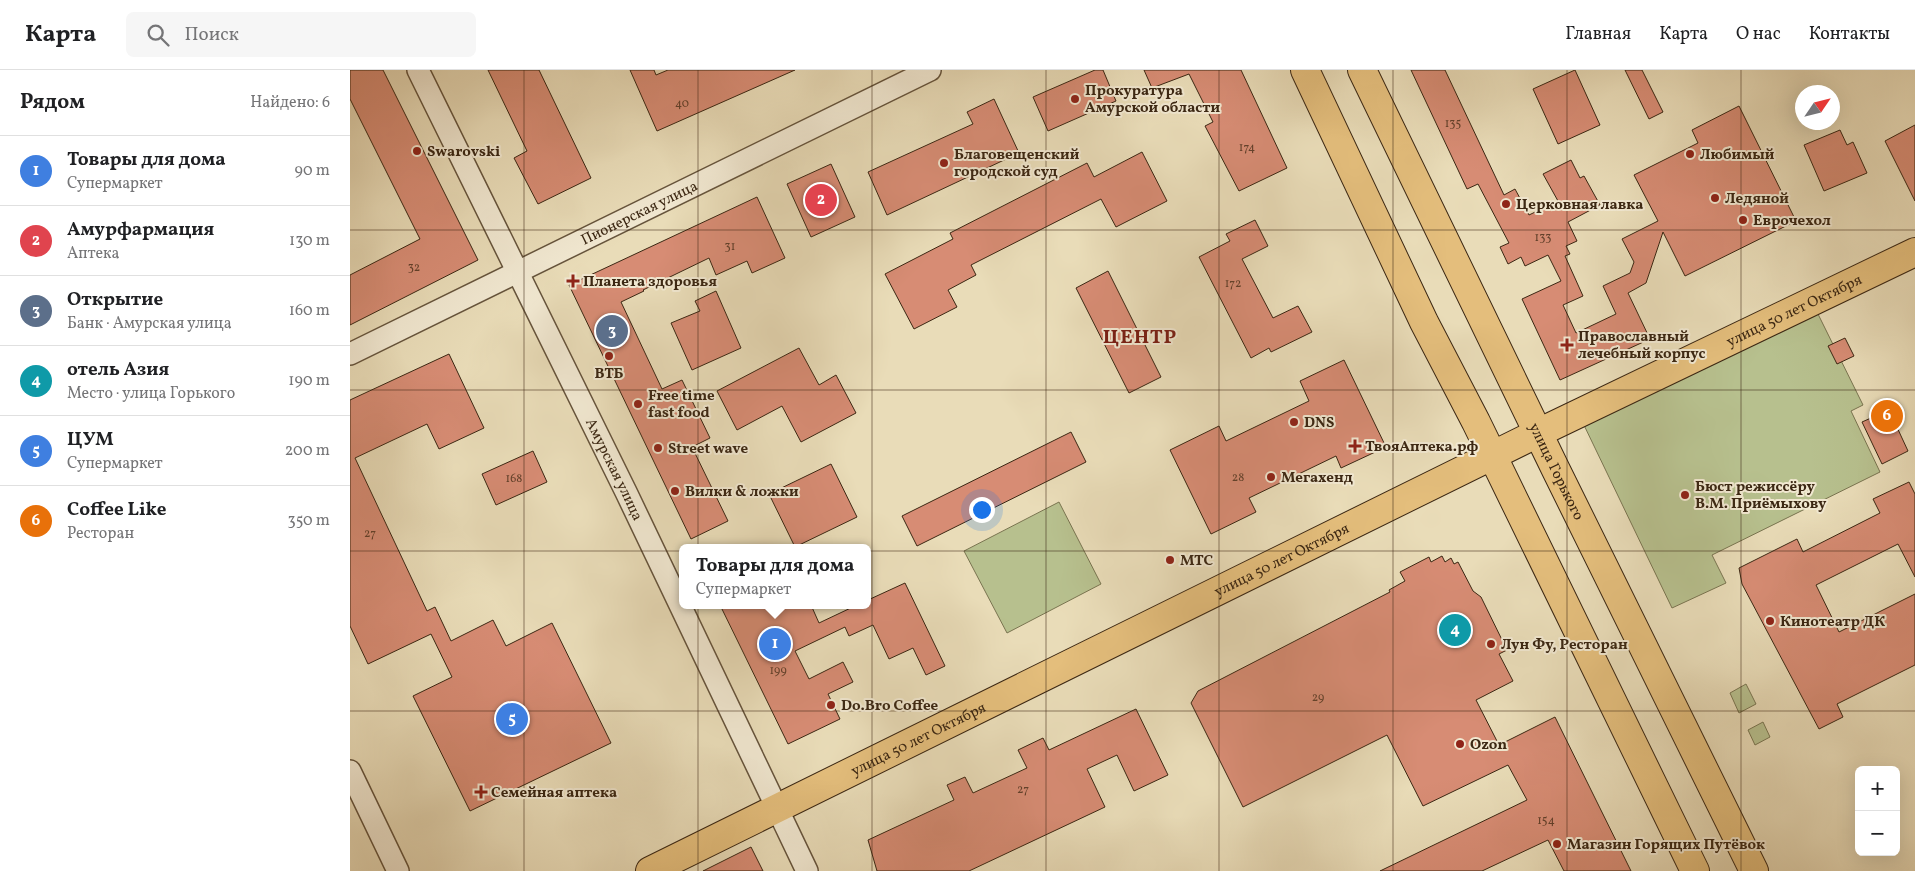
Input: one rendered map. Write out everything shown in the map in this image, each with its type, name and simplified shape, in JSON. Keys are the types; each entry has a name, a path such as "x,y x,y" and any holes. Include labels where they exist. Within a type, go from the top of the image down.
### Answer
{"main road":[{"path":"1305,70 1424,322 1492,456 1695,871"},
{"name":"улица Горького","path":"1362,70 1754,871"},
{"name":"улица 50 лет Октября","path":"650,871 1538,433 1915,252"}],"street":[{"name":"Амурская улица","path":"418,70 679,603"},
{"name":"Пионерская улица","path":"350,354 930,70"},
{"name":"Амурская улица","path":"682,609 807,871"},
{"path":"350,771 398,871"}],"green space":[{"path":"1816,310 1863,405 1851,411 1880,472 1712,555 1726,583 1672,608 1582,421"},
{"path":"1059,502 1101,584 1007,633 964,551"},
{"path":"1746,684 1756,704 1739,713 1730,693"},
{"path":"1763,722 1770,737 1755,745 1748,730"}],"building":[{"path":"350,70 383,70 478,260 350,325 350,275 420,239 350,99"},
{"path":"488,70 539,70 591,178 538,204 514,158 527,151"},
{"path":"630,70 654,70 656,75 668,70 795,70 657,131"},
{"name":"Прокуратура Амурской области","path":"1095,70 1103,70 1116,101 1048,131 1033,97"},
{"path":"1144,70 1241,70 1287,168 1239,191 1205,126 1213,122 1189,74 1152,88"},
{"path":"1411,70 1445,70 1504,195 1515,189 1529,215 1558,201 1543,174 1571,160 1580,178 1584,176 1600,205 1568,222 1577,241 1566,246 1570,254 1565,256 1583,296 1563,305 1576,333 1616,314 1603,286 1630,273 1634,262 1622,239 1658,221 1634,175 1698,143 1692,130 1739,106 1796,221 1685,276 1663,232 1646,283 1628,293 1650,339 1560,380 1522,299 1561,281 1548,255 1525,266 1521,257 1508,264 1500,247 1509,243 1478,184 1467,189"},
{"path":"1575,70 1600,125 1558,144 1533,89"},
{"path":"1625,70 1642,70 1663,112 1649,119"},
{"name":"Благовещенский городской суд","path":"994,99 1019,153 887,215 868,172 973,124 967,112"},
{"path":"1915,125 1915,201 1885,141"},
{"path":"1840,130 1847,145 1853,142 1867,173 1824,191 1804,145"},
{"path":"1142,152 1167,201 1116,227 1101,199 971,265 976,275 948,290 957,307 914,329 885,274 953,239 950,233 1087,163 1094,177"},
{"path":"831,164 855,217 811,237 787,184"},
{"path":"757,197 785,258 752,273 747,261 716,275 709,258 621,302 662,389 682,380 710,438 692,447 728,521 691,539 569,285"},
{"path":"1255,220 1268,246 1242,259 1273,318 1298,306 1312,332 1271,352 1269,348 1251,358 1199,257 1230,241 1226,234"},
{"path":"1108,271 1161,377 1129,393 1076,288"},
{"path":"716,291 741,348 692,370 671,323 700,311 695,301"},
{"path":"1845,338 1854,356 1837,364 1828,346"},
{"path":"799,348 819,385 836,375 856,413 801,442 782,406 737,430 717,391"},
{"path":"449,354 484,428 439,449 427,424 355,458 427,611 435,607 451,641 493,620 506,646 552,623 611,743 470,811 413,696 452,677 431,634 368,664 350,626 350,400"},
{"path":"1344,360 1386,447 1341,468 1336,456 1249,498 1256,512 1211,534 1170,450 1219,426 1226,441 1309,401 1300,381"},
{"path":"1889,410 1908,451 1882,464 1862,422"},
{"path":"1071,432 1086,462 917,546 902,516"},
{"path":"533,451 547,482 496,505 482,474"},
{"path":"831,464 857,517 801,544 794,544 769,494"},
{"path":"1909,482 1915,494 1915,577 1898,544 1816,585 1839,632 1915,594 1915,665 1837,704 1843,717 1819,729 1742,584 1739,568 1797,539 1803,552 1880,513 1873,499"},
{"path":"1442,556 1445,562 1451,558 1454,564 1458,562 1473,591 1481,597 1507,650 1499,654 1513,681 1476,700 1499,745 1555,717 1631,871 1564,871 1548,840 1482,871 1380,871 1527,800 1508,765 1423,806 1387,735 1243,807 1191,703 1198,691 1390,592 1389,590 1405,581 1400,572 1429,557 1431,562"},
{"path":"905,583 945,666 926,675 913,648 889,659 873,625 849,636 845,627 795,651 809,679 843,662 853,682 828,694 840,719 788,744 722,609 813,609 819,623 849,609 871,609 871,599"},
{"path":"1136,709 1168,775 1134,791 1117,755 1087,769 1105,807 969,871 877,871 868,840 954,800 947,785 965,777 973,793 1027,768 1018,750 1043,738 1049,750"},
{"path":"751,847 763,871 703,871"}],"place":[{"name":"Прокуратура Амурской области","path":"1075,99"},
{"name":"Swarovski","path":"417,151"},
{"name":"Любимый","path":"1690,154"},
{"name":"Благовещенский городской суд","path":"944,163"},
{"name":"Ледяной","path":"1715,198"},
{"name":"Амурфармация","path":"821,200"},
{"name":"Церковная лавка","path":"1506,204"},
{"name":"Еврочехол","path":"1743,220"},
{"name":"Планета здоровья","path":"573,281"},
{"name":"Открытие","path":"612,331"},
{"name":"Православный лечебный корпус","path":"1567,345"},
{"name":"ВТБ","path":"609,356"},
{"name":"Free time fast food","path":"638,404"},
{"name":"Coffee Like","path":"1887,416"},
{"name":"DNS","path":"1294,422"},
{"name":"ТвояАптека.рф","path":"1355,446"},
{"name":"Street wave","path":"658,448"},
{"name":"Мегахенд","path":"1271,477"},
{"name":"Вилки & ложки","path":"675,491"},
{"name":"Бюст режиссёру В.М. Приёмыхову","path":"1685,495"},
{"name":"МТС","path":"1170,560"},
{"name":"Кинотеатр ДК","path":"1770,621"},
{"name":"отель Азия","path":"1455,630"},
{"name":"Товары для дома","path":"775,644"},
{"name":"Лун Фу, Ресторан","path":"1491,644"},
{"name":"Do.Bro Coffee","path":"831,705"},
{"name":"ЦУМ","path":"512,719"},
{"name":"Ozon","path":"1460,744"},
{"name":"Семейная аптека","path":"481,792"},
{"name":"Магазин Горящих Путёвок","path":"1557,844"}],"district":[{"name":"ЦЕНТР","path":"1140,336"}]}
